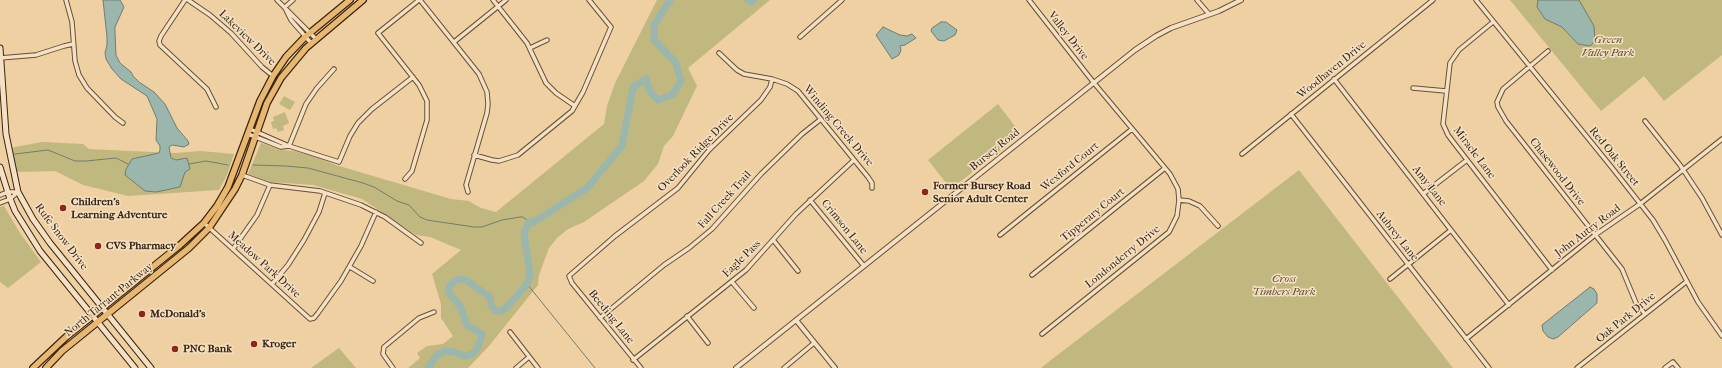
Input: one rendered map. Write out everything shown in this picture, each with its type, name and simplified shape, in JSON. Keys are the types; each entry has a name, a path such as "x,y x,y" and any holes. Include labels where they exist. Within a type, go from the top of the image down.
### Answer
{"main road":[{"name":"North Tarrant Parkway","path":"33,368 58,344 189,238 204,223 217,206 228,187 265,91 273,76 286,57 310,32 350,0"},
{"name":"North Tarrant Parkway","path":"46,368 62,351 190,248 209,228 224,207 242,175 267,103 281,78 296,58 313,41 363,0"},
{"name":"Rufe Snow Drive","path":"0,48 2,100 7,139 18,192 33,219 50,244 151,368"},
{"name":"Rufe Snow Drive","path":"0,167 10,199 23,226 40,251 135,368"},
{"path":"152,268 157,274"}],"street":[{"path":"66,0 74,31 73,44 77,69 83,82 115,117 123,123"},
{"path":"187,0 161,36 160,45 207,89 216,107"},
{"name":"Lakeview Drive","path":"187,0 210,15 231,33 262,68 273,76"},
{"path":"278,0 310,32 313,41"},
{"path":"285,7 293,0"},
{"path":"404,178 412,171 428,113 424,93 378,33 419,0 479,74 488,92 487,113 466,185 468,192"},
{"path":"493,0 530,48 546,82 556,93 575,106"},
{"path":"454,42 506,0"},
{"path":"474,155 499,161 518,155 565,118 575,106 611,27 589,0"},
{"path":"800,37 842,0"},
{"name":"Valley Drive","path":"1029,0 1094,83"},
{"path":"1197,0 1208,14"},
{"name":"Bursey Road","path":"736,368 1136,50 1156,36 1182,23 1229,7 1241,0"},
{"name":"Woodhaven Drive","path":"1242,154 1433,0"},
{"name":"Red Oak Street","path":"1476,0 1640,204 1665,240 1686,282 1722,336"},
{"path":"285,7 291,20 305,37 313,41"},
{"name":"Miracle Lane","path":"1493,22 1458,50 1453,56 1448,68 1443,117 1445,130 1552,270"},
{"path":"530,48 547,40"},
{"path":"0,58 36,55 73,44"},
{"name":"Chasewood Drive","path":"1548,51 1503,88 1497,102 1501,113 1622,269 1636,303 1644,314"},
{"name":"Winding Creek Drive","path":"719,53 737,70 744,74 772,79 787,84 798,91 868,177 872,183 872,188"},
{"path":"289,146 306,104 317,88 334,69"},
{"path":"249,131 281,147 289,146 302,148 339,162 350,136 358,123 372,109 413,77"},
{"name":"Overlook Ridge Drive","path":"569,276 615,236 678,188 709,150 761,100 770,87 772,79"},
{"name":"Amy Lane","path":"1334,80 1509,305"},
{"name":"Londonderry Drive","path":"1042,334 1164,236 1173,226 1179,209 1178,189 1165,168 1094,83"},
{"path":"1413,88 1446,92"},
{"name":"Aubrey Lane","path":"1291,114 1489,368"},
{"name":"Fall Creek Trail","path":"600,318 658,270 699,241 712,229 761,174 802,134 821,119"},
{"path":"1645,121 1708,206 1722,235"},
{"name":"Wexford Court","path":"1000,235 1132,129"},
{"name":"John Autry Road","path":"1466,339 1595,235 1640,204 1722,139"},
{"name":"Eagle Pass","path":"633,360 746,270 774,241 796,214 854,160"},
{"path":"1423,194 1467,160"},
{"name":"Tipperary Court","path":"1032,275 1165,168"},
{"path":"242,175 270,185 306,189 325,193 361,205 376,212 421,243"},
{"path":"233,249 257,215 270,185"},
{"path":"0,195 8,192 18,192"},
{"path":"0,202 10,199 18,192"},
{"path":"272,284 288,265 304,240 319,212 325,193"},
{"name":"Crimson Lane","path":"810,200 864,266"},
{"path":"1179,200 1189,201 1200,206 1218,226"},
{"path":"373,281 350,267 376,212"},
{"name":"Meadow Park Drive","path":"204,223 310,319 314,318 350,267"},
{"path":"1390,279 1451,230"},
{"path":"774,241 798,271"},
{"name":"Beeding Lane","path":"569,276 572,283 641,368"},
{"path":"732,282 754,308"},
{"name":"Oak Park Drive","path":"1577,368 1686,282"},
{"path":"393,368 384,357 382,351 387,344 420,318 434,312"},
{"path":"687,316 708,343"},
{"path":"796,320 835,368"},
{"path":"510,332 538,368"},
{"path":"784,368 814,343"},
{"path":"516,368 529,357"},
{"path":"1665,368 1673,362 1678,368"}],"green space":[{"path":"657,0 770,0 688,68 697,86 673,136 664,146 658,164 644,181 584,222 568,229 557,238 549,248 539,275 538,285 489,346 468,368 408,368 420,358 417,353 427,346 443,344 453,336 441,318 441,304 432,274 461,250 430,237 416,235 362,199 313,185 270,182 248,174 261,143 281,150 294,151 314,156 336,165 451,199 469,201 481,208 496,212 604,124 607,106 615,83"},
{"name":"Green Valley Park","path":"1510,0 1722,0 1722,55 1664,101 1644,76 1601,111"},
{"path":"284,96 295,102 290,110 279,104"},
{"path":"998,104 1021,134 951,189 928,160"},
{"path":"285,112 289,123 283,126 284,130 278,132 276,128 273,129 271,122 274,121 273,117"},
{"path":"42,142 83,144 89,149 174,153 201,151 234,154 227,175 219,190 128,196 83,185 55,171 15,172 10,148"},
{"name":"Cross Timbers Park","path":"1299,170 1453,368 1041,368 1051,360"},
{"path":"4,206 20,233 41,262 8,288 0,282 0,207"},
{"path":"339,348 356,368 311,368"}],"shaded area":[{"path":"103,0 120,0 124,7 115,27 116,55 120,63 131,72 139,82 154,92 165,104 177,128 188,141 189,144 184,147 172,145 169,147 171,158 176,160 187,158 190,169 185,172 180,187 156,192 145,191 125,175 126,169 132,159 159,153 160,146 156,140 157,119 147,96 121,79 106,59 105,53 107,37"},
{"path":"1538,0 1579,0 1594,26 1595,41 1590,46 1578,44 1562,27 1545,19 1537,7"},
{"path":"941,22 946,22 957,30 955,35 944,41 938,40 931,31 932,28"},
{"path":"883,27 900,35 907,36 912,34 916,38 905,45 900,46 901,50 899,55 892,59 876,35"},
{"path":"1590,287 1594,289 1597,294 1597,303 1558,337 1553,339 1548,337 1543,331 1542,325"}],"waterway":[{"path":"428,368 437,355 445,351 454,352 465,356 473,354 478,347 482,334 467,325 460,306 448,292 450,285 458,279 466,280 490,297 491,306 496,311 502,311 527,284 530,274 524,234 529,222 534,222 587,188 622,146 633,87 646,79 650,92 658,100 672,95 681,81 676,63 654,40 654,25 670,0"},
{"path":"748,0 751,2 753,0"},
{"path":"15,154 48,150 75,161 116,158 128,164"},
{"path":"189,164 206,161 228,165"},
{"path":"253,165 308,168 363,183 374,187 397,201 409,205 420,217 427,220 474,227 482,227 502,220 520,217 523,217 529,222"},
{"path":"527,284 595,368"}],"place":[{"name":"Former Bursey Road Senior Adult Center","path":"925,192"},
{"name":"Children's Learning Adventure","path":"63,208"},
{"name":"CVS Pharmacy","path":"98,246"},
{"name":"McDonald's","path":"142,314"},
{"name":"Kroger","path":"254,344"},
{"name":"PNC Bank","path":"175,349"}]}
